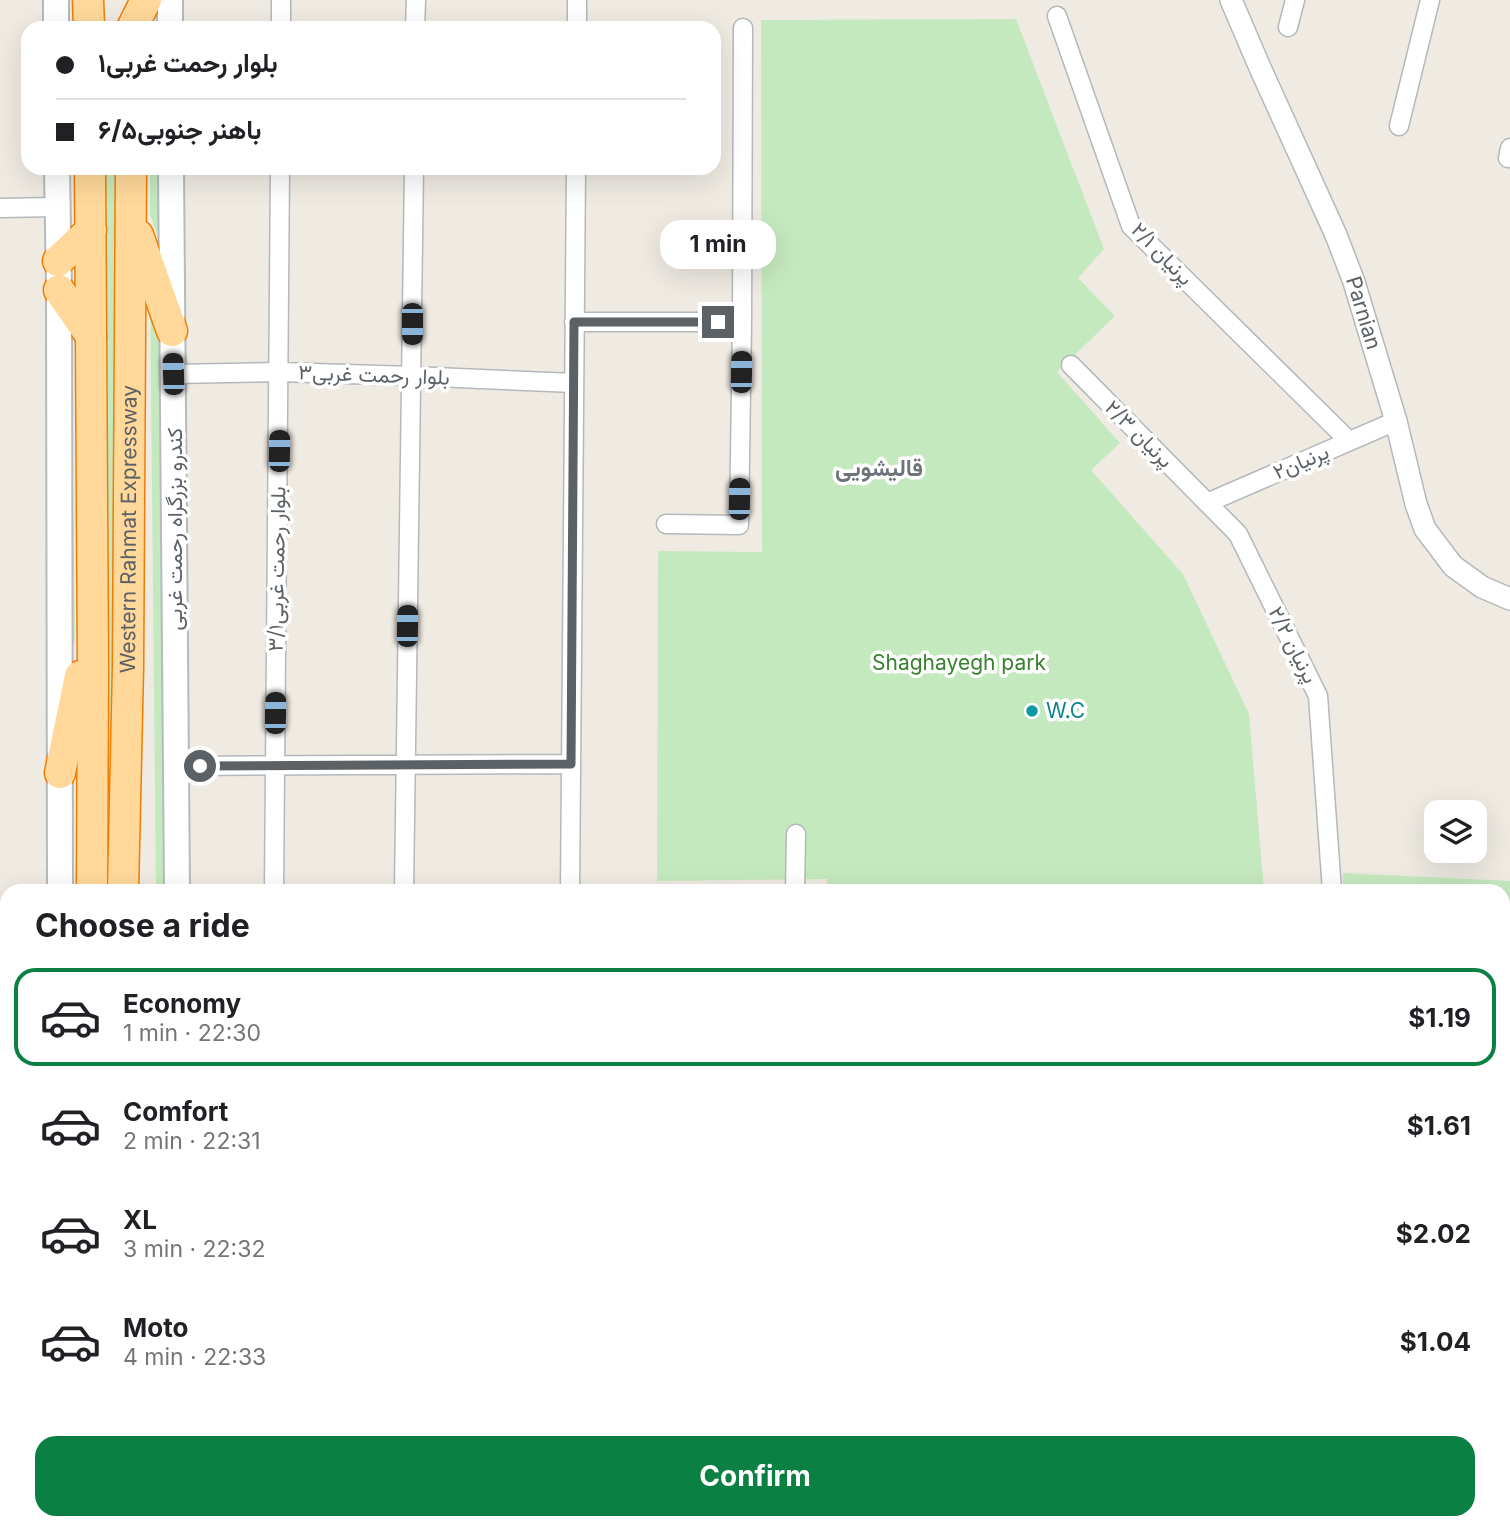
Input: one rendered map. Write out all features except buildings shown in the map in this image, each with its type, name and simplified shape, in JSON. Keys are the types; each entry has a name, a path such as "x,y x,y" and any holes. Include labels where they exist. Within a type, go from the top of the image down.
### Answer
{"highway":[{"path":"88,0 89,21"},
{"path":"130,0 132,21"},
{"path":"136,21 146,0"},
{"name":"Western Rahmat Expressway","path":"90,175 92,884"},
{"name":"Western Rahmat Expressway","path":"125,882 131,175"},
{"path":"131,217 172,331"},
{"path":"91,230 59,275 91,336"},
{"path":"60,773 93,617"}],"main road":[{"path":"56,0 56,21"},
{"path":"170,0 170,21"},
{"path":"57,175 60,884"},
{"name":"کندرو بزرگراه رحمت غربی","path":"171,175 177,884"}],"street":[{"path":"281,0 281,21"},
{"path":"415,21 416,0"},
{"path":"577,0 577,21"},
{"name":"Parnian","path":"1231,0 1336,234 1354,282 1425,528 1453,566 1482,587 1510,599"},
{"path":"1288,27 1294,0"},
{"path":"1399,126 1430,0"},
{"name":"پرنیان ۲/۱","path":"1057,16 1131,226 1349,441"},
{"path":"666,524 739,524 743,28"},
{"name":"بلوار رحمت غربی۳/۱","path":"274,884 280,175"},
{"path":"404,884 414,175"},
{"path":"570,884 576,175"},
{"path":"0,208 57,207"},
{"path":"574,322 742,322"},
{"name":"پرنیان ۲/۳","path":"1070,365 1207,502"},
{"name":"بلوار رحمت غربی۳","path":"173,374 280,372 574,383"},
{"name":"پرنیان۲","path":"1207,502 1396,421"},
{"name":"پرنیان ۲/۲","path":"1207,502 1238,534 1318,696 1331,884"},
{"path":"176,766 571,764"},
{"path":"795,884 796,834"}],"green space":[{"name":"Shaghayegh park","path":"1016,19 1104,249 1078,278 1115,316 1057,372 1120,443 1091,470 1183,574 1249,714 1263,884 827,884 827,879 657,881 658,551 762,552 761,20"},
{"path":"105,175 118,175 112,746 104,746"},
{"path":"150,175 159,175 160,244 150,214"},
{"path":"150,289 159,331 162,487 163,884 156,884"},
{"path":"71,327 75,640 67,659"},
{"path":"1343,873 1510,881 1510,884 1343,884"}],"place":[{"name":"W.C","path":"1032,711"}],"district":[{"name":"قالیشویی","path":"879,468"}],"route":[{"path":"200,766 571,764 574,322 718,322"}]}
